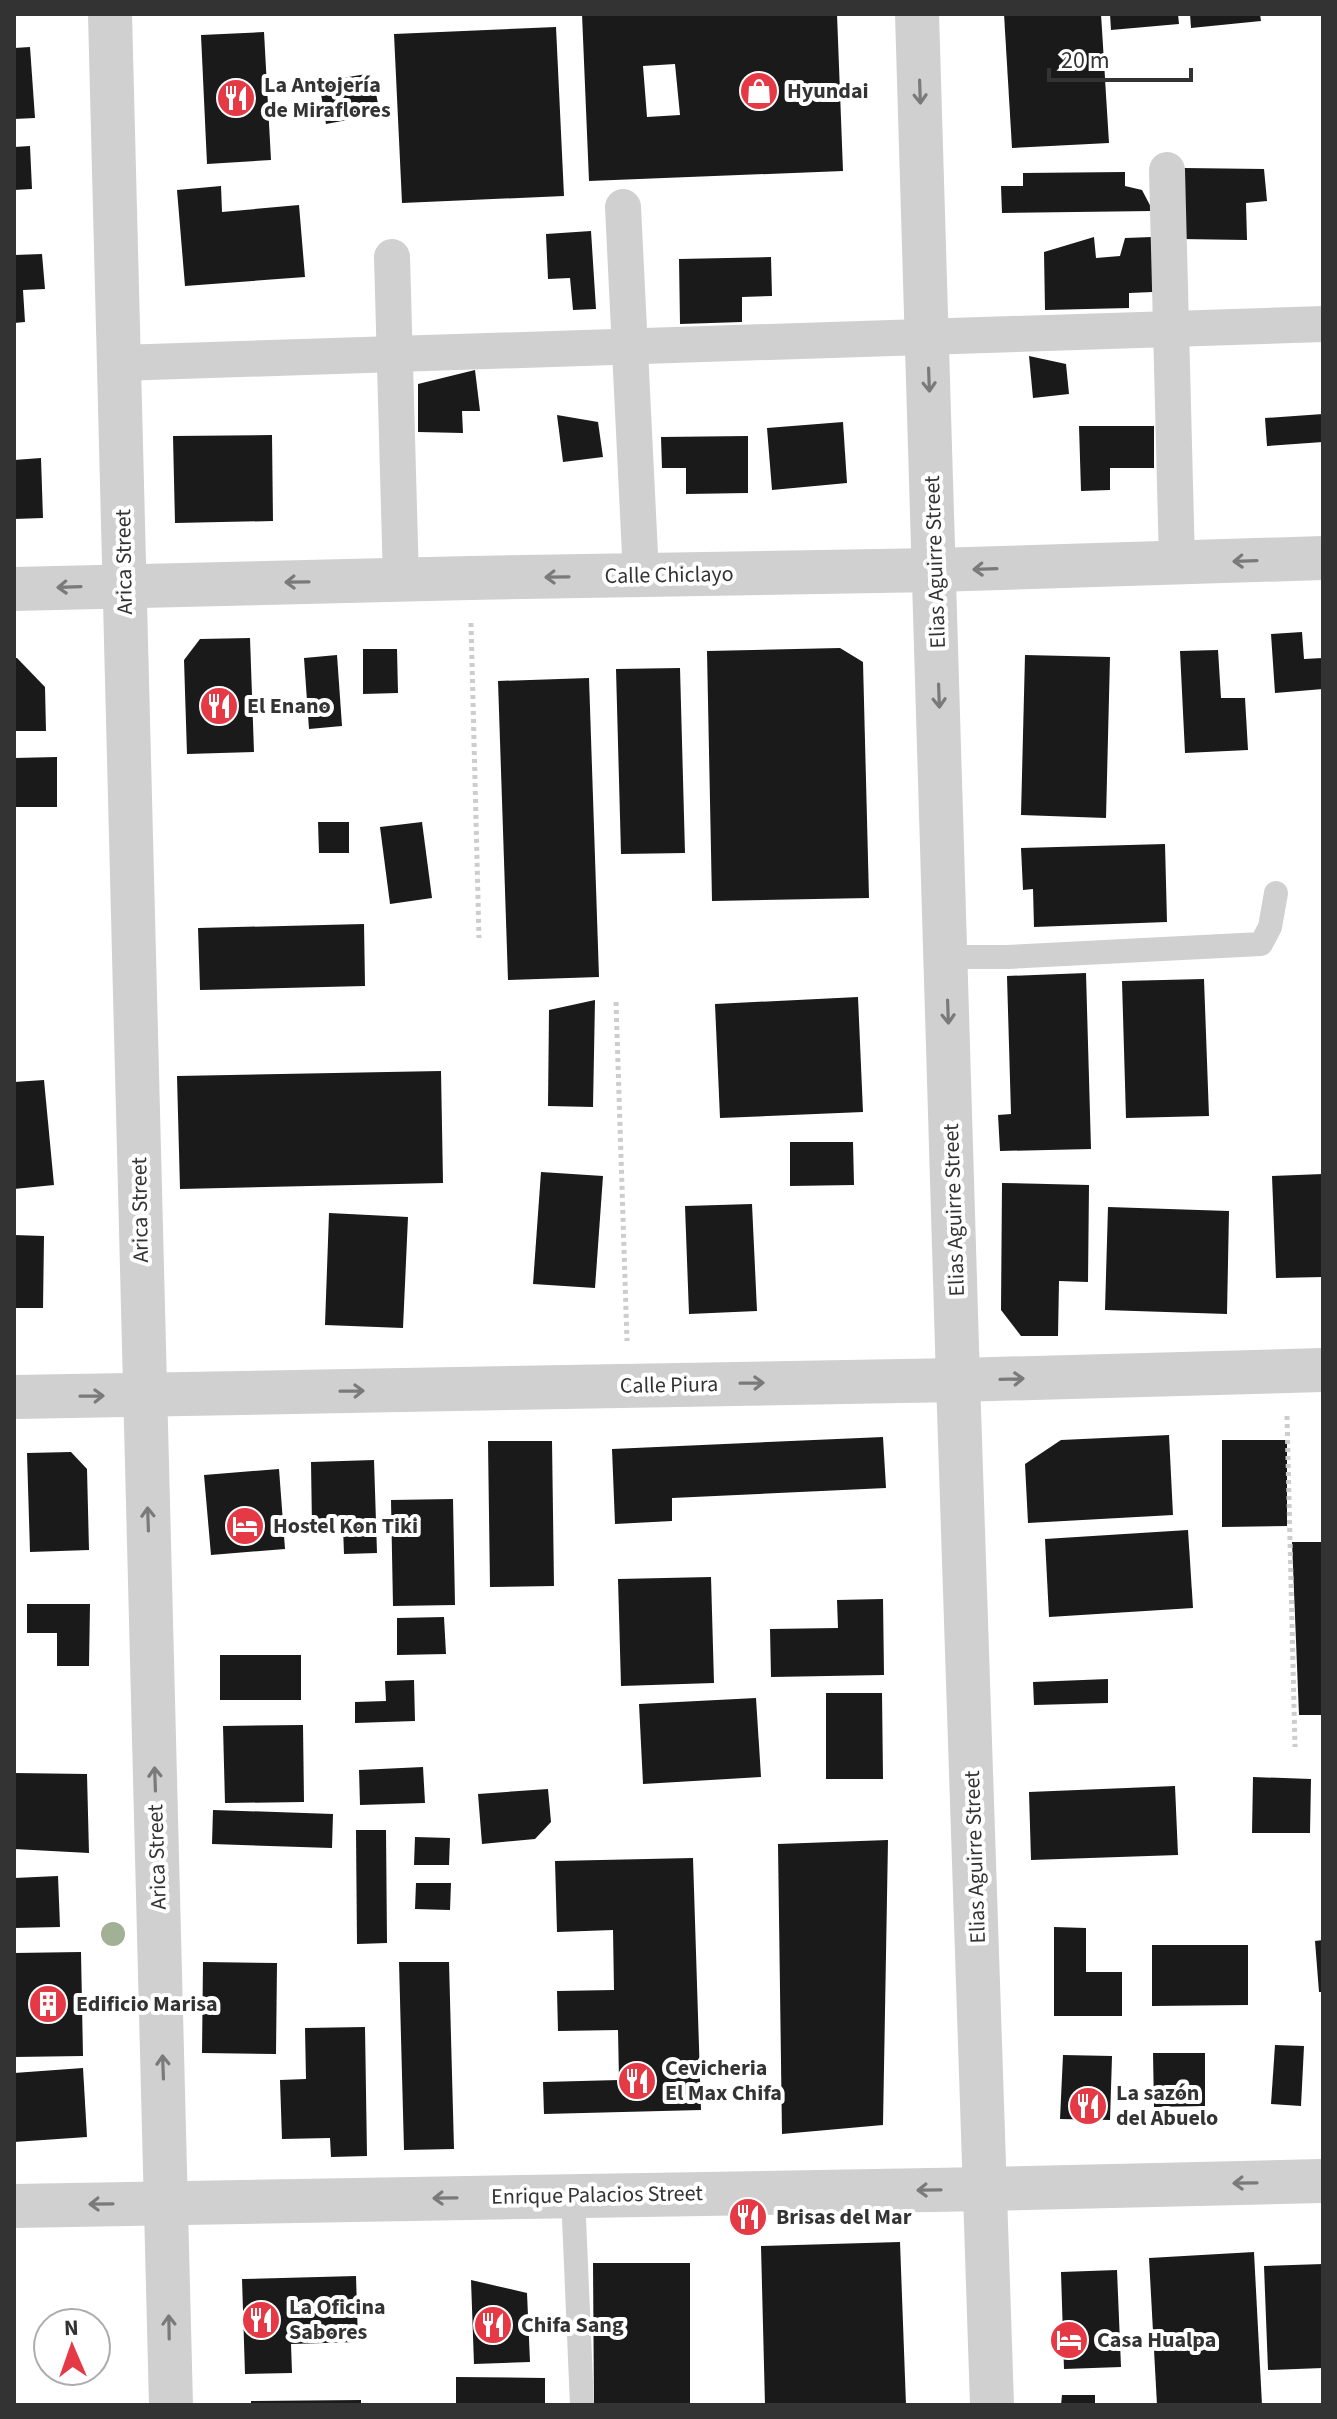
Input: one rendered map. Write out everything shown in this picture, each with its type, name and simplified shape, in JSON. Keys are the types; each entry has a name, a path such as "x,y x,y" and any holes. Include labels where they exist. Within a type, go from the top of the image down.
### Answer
{"street":[{"name":"Arica Street","path":"110,14 171,2405"},
{"name":"Elias Aguirre Street","path":"917,14 992,2405"},
{"path":"1167,170 1177,563"},
{"path":"623,207 641,575"},
{"path":"392,257 401,580"},
{"path":"119,363 1323,324"},
{"name":"Calle Chiclayo","path":"14,589 935,570 1323,558"},
{"name":"Calle Piura","path":"14,1397 958,1380 1304,1370"},
{"name":"Enrique Palacios Street","path":"14,2206 1323,2181"}],"lane":[{"path":"947,957 1007,957 1261,944 1270,927 1276,893"},
{"path":"573,2195 582,2405"}],"path":[{"path":"470,578 479,938"},
{"path":"616,1002 628,1385"},
{"path":"1295,1747 1304,1370"}],"building":[{"name":"Hyundai","path":"582,14 837,14 843,171 589,181","holes":["675,64 680,115 647,117 643,66"]},
{"path":"1004,14 1101,14 1109,143 1012,148"},
{"path":"1110,14 1178,14 1179,24 1111,30"},
{"path":"1190,14 1260,14 1261,21 1191,28"},
{"path":"556,27 564,196 402,203 394,34"},
{"name":"La Antojería de Miraflores","path":"264,32 271,160 207,164 201,35"},
{"path":"30,47 35,118 14,119 14,48"},
{"path":"372,73 380,114 326,124 319,82"},
{"path":"30,146 32,189 14,190 14,147"},
{"path":"1184,168 1264,169 1267,201 1246,203 1247,240 1181,239"},
{"path":"1125,172 1125,186 1142,190 1153,211 1002,213 1001,186 1023,186 1023,173"},
{"path":"221,186 222,212 299,205 305,277 185,286 177,190"},
{"path":"591,231 596,309 573,310 570,278 548,279 546,234"},
{"path":"1094,237 1096,258 1120,256 1125,238 1152,237 1153,292 1129,293 1129,308 1045,310 1044,252"},
{"path":"42,254 45,289 23,290 25,322 14,323 14,255"},
{"path":"771,257 772,296 742,297 742,322 680,324 679,259"},
{"path":"1029,356 1066,364 1069,394 1033,398"},
{"path":"475,370 480,411 462,411 463,433 418,432 418,384"},
{"path":"1323,414 1323,442 1267,446 1265,418"},
{"path":"557,415 598,422 603,457 563,462"},
{"path":"843,422 847,483 772,490 767,428"},
{"path":"1079,426 1154,426 1154,468 1110,468 1110,490 1081,491"},
{"path":"272,435 273,521 175,523 173,436"},
{"path":"748,436 748,493 686,494 686,468 662,468 661,437"},
{"path":"41,458 43,518 14,519 14,460"},
{"path":"1302,632 1304,659 1323,658 1323,689 1275,693 1271,634"},
{"name":"El Enano","path":"250,638 254,752 187,754 184,660 200,639"},
{"path":"840,648 863,662 869,898 712,901 707,651"},
{"path":"363,649 397,649 398,693 363,694"},
{"path":"1218,650 1221,698 1245,698 1248,750 1185,753 1180,651"},
{"path":"337,655 342,726 309,729 304,658"},
{"path":"1025,655 1110,657 1106,818 1021,815"},
{"path":"14,658 45,687 46,731 14,731"},
{"path":"680,668 685,853 621,854 616,669"},
{"path":"589,678 599,977 508,980 498,681"},
{"path":"57,757 57,807 14,807 14,758"},
{"path":"318,822 349,822 349,853 319,853"},
{"path":"422,822 432,898 390,904 380,827"},
{"path":"1165,844 1167,922 1034,927 1033,889 1023,890 1021,848"},
{"path":"364,924 365,986 200,990 198,928"},
{"path":"1086,973 1091,1149 1000,1151 998,1115 1011,1114 1007,976"},
{"path":"1204,979 1209,1116 1126,1118 1122,981"},
{"path":"858,997 863,1112 720,1118 715,1004"},
{"path":"595,1000 593,1107 548,1106 549,1010"},
{"path":"441,1071 443,1183 180,1189 177,1076"},
{"path":"44,1080 54,1185 14,1189 14,1082"},
{"path":"790,1142 853,1142 854,1185 790,1186"},
{"path":"541,1172 603,1176 595,1288 533,1284"},
{"path":"1323,1174 1323,1277 1276,1278 1272,1176"},
{"path":"1002,1183 1089,1185 1088,1282 1059,1281 1058,1336 1021,1336 1001,1310"},
{"path":"752,1204 757,1311 689,1314 685,1206"},
{"path":"1108,1207 1229,1211 1227,1314 1105,1310"},
{"path":"329,1213 408,1217 403,1328 325,1325"},
{"path":"14,1235 44,1236 43,1308 14,1308"},
{"path":"1169,1435 1173,1515 1028,1523 1025,1464 1061,1440"},
{"path":"883,1437 886,1488 672,1498 672,1521 615,1524 612,1449"},
{"path":"1222,1440 1287,1440 1287,1526 1222,1527"},
{"path":"488,1441 552,1441 554,1586 490,1587"},
{"path":"71,1452 87,1469 89,1550 30,1552 27,1453"},
{"path":"374,1460 377,1553 344,1554 343,1527 312,1527 311,1462"},
{"path":"279,1469 285,1549 211,1555 204,1475"},
{"path":"453,1499 455,1605 393,1606 391,1500"},
{"path":"1188,1530 1193,1608 1049,1617 1045,1539"},
{"path":"1292,1542 1323,1542 1323,1715 1299,1715"},
{"path":"711,1577 714,1683 621,1686 618,1579"},
{"path":"883,1599 884,1675 771,1677 770,1629 838,1628 837,1600"},
{"path":"27,1604 90,1604 89,1666 57,1666 57,1633 27,1633"},
{"path":"444,1617 446,1654 397,1655 397,1618"},
{"path":"220,1655 301,1655 301,1700 220,1700"},
{"path":"1108,1679 1108,1703 1034,1705 1033,1682"},
{"path":"414,1680 415,1721 355,1723 355,1702 386,1701 385,1681"},
{"path":"826,1693 882,1693 883,1779 826,1779"},
{"path":"756,1698 761,1777 643,1784 639,1704"},
{"path":"303,1725 304,1802 225,1803 223,1726"},
{"path":"423,1767 425,1803 360,1805 359,1770"},
{"path":"14,1773 87,1774 89,1853 14,1849"},
{"path":"1253,1777 1311,1779 1310,1833 1252,1833"},
{"path":"1175,1786 1178,1855 1031,1860 1029,1792"},
{"path":"548,1789 551,1822 535,1839 482,1844 478,1794"},
{"path":"213,1810 333,1814 332,1848 212,1844"},
{"path":"356,1830 386,1830 387,1943 357,1944"},
{"path":"415,1837 450,1838 449,1865 414,1865"},
{"path":"888,1840 883,2125 782,2134 778,1844"},
{"path":"693,1858 701,2110 544,2114 543,2082 619,2080 618,2030 558,2031 557,1991 614,1990 613,1930 557,1932 555,1861"},
{"path":"58,1876 60,1927 14,1928 14,1878"},
{"path":"416,1883 451,1883 450,1910 415,1909"},
{"path":"1054,1927 1086,1928 1086,1972 1122,1972 1122,2016 1054,2016"},
{"path":"1323,1940 1323,1992 1319,1992 1315,1941"},
{"path":"1152,1945 1248,1945 1248,2005 1152,2006"},
{"name":"Edificio Marisa","path":"81,1952 83,2056 14,2057 14,1953"},
{"path":"203,1962 277,1963 276,2054 202,2053"},
{"path":"399,1962 449,1962 454,2149 404,2150"},
{"path":"365,2027 367,2156 331,2157 330,2138 282,2139 280,2080 306,2079 305,2028"},
{"path":"1275,2045 1304,2046 1301,2106 1271,2104"},
{"path":"1153,2053 1205,2053 1205,2106 1154,2107"},
{"path":"1063,2055 1112,2056 1110,2120 1060,2119"},
{"path":"83,2068 87,2137 14,2142 14,2073"},
{"path":"900,2242 906,2405 765,2405 761,2246"},
{"path":"1254,2252 1262,2405 1157,2405 1149,2258"},
{"path":"593,2263 690,2263 690,2405 594,2405"},
{"path":"1323,2264 1323,2368 1268,2370 1264,2266"},
{"path":"1117,2270 1121,2367 1064,2369 1061,2272"},
{"path":"356,2276 358,2342 291,2344 292,2373 245,2374 242,2279"},
{"path":"471,2280 527,2293 530,2362 474,2364"},
{"path":"456,2377 545,2378 545,2405 456,2405"},
{"path":"1062,2395 1095,2395 1095,2405 1061,2405"},
{"path":"361,2400 361,2405 251,2405 251,2401"}],"place":[{"name":"Hyundai","path":"759,91"},
{"name":"La Antojería de Miraflores","path":"236,98"},
{"name":"El Enano","path":"219,706"},
{"name":"Hostel Kon Tiki","path":"245,1526"},
{"name":"Edificio Marisa","path":"48,2004"},
{"name":"Cevicheria El Max Chifa","path":"637,2081"},
{"name":"La sazón del Abuelo","path":"1088,2106"},
{"name":"Brisas del Mar","path":"748,2217"},
{"name":"La Oficina Sabores","path":"261,2320"},
{"name":"Chifa Sang","path":"493,2325"},
{"name":"Casa Hualpa","path":"1069,2340"}]}
